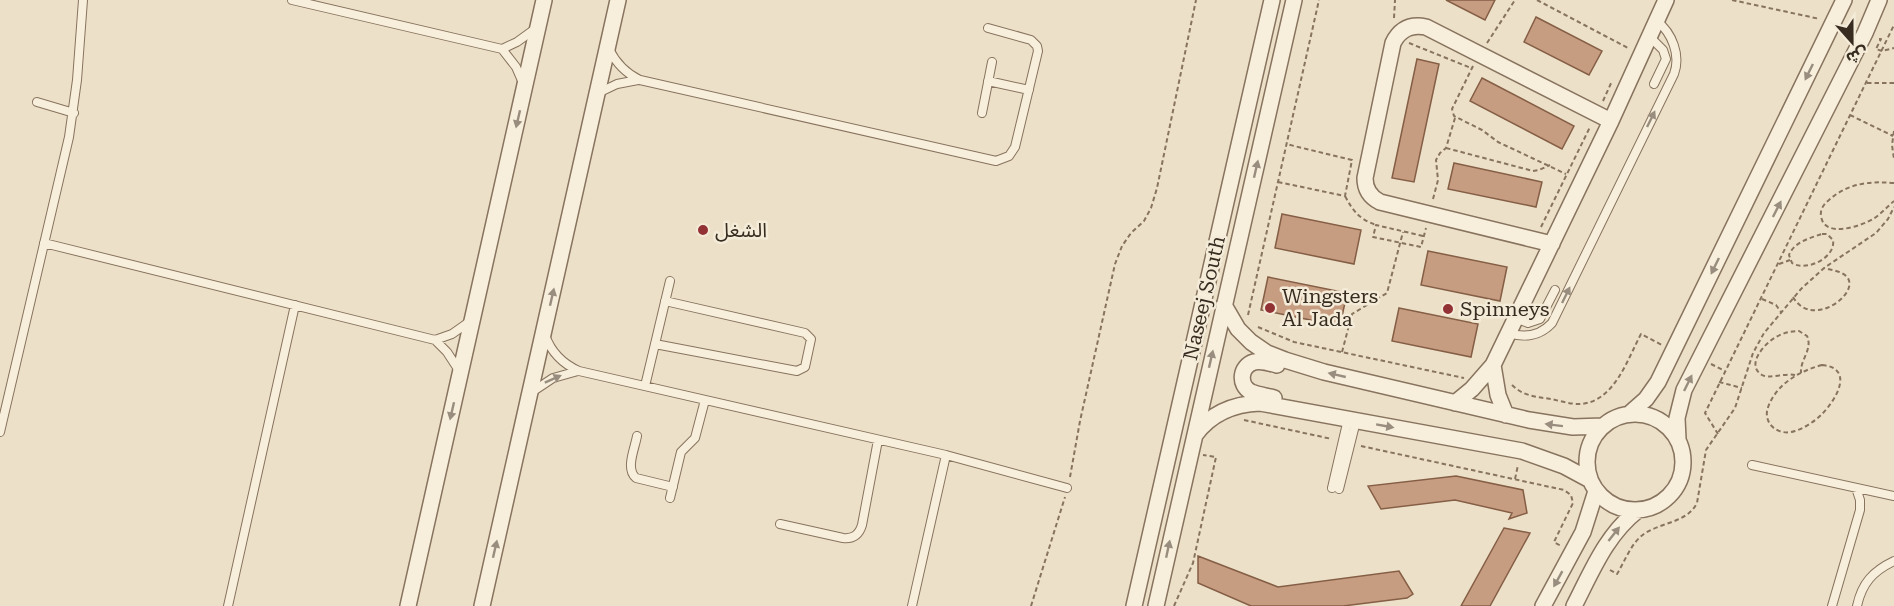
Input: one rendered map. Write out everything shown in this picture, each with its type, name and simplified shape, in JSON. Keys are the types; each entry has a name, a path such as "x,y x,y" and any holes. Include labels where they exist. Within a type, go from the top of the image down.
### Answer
{"street":[{"path":"408,606 544,0"},
{"path":"482,606 618,0"},
{"path":"1134,606 1272,0"},
{"name":"Naseej South","path":"1156,606 1294,0"},
{"path":"1455,403 1480,382 1494,365 1611,121 1666,0"},
{"path":"1629,414 1653,391 1674,351 1844,0"},
{"path":"1193,437 1214,416 1223,411 1241,405 1260,404 1522,451 1564,466 1593,486 1604,500 1615,506 1626,510 1638,510 1661,503 1678,486 1682,474 1684,462 1678,439 1677,418 1684,390 1865,33 1879,0"},
{"path":"1552,244 1380,202 1371,195 1365,183 1365,172 1393,43 1404,29 1420,26 1611,121"},
{"path":"1224,305 1238,328 1259,348 1276,357 1304,366 1558,426 1603,426"},
{"path":"1304,366 1288,367 1254,362 1243,370 1242,380 1251,392 1294,403 1311,412"},
{"path":"1494,365 1496,386 1506,415"},
{"path":"1542,606 1583,532 1593,486 1587,456 1593,440 1603,426 1620,416 1629,414 1652,417 1671,430 1678,439"},
{"path":"1574,606 1613,534 1638,510"}],"lane":[{"path":"0,432 74,113 84,0"},
{"path":"292,0 502,49 518,42 538,27"},
{"path":"1508,333 1522,336 1535,334 1542,332 1552,323 1674,74 1677,62 1675,49 1669,35 1656,21"},
{"path":"608,46 623,70 640,80 996,161 1009,156 1015,147 1038,51 1031,40 988,28"},
{"path":"1650,37 1666,56 1665,65 1654,84"},
{"path":"502,49 516,67 525,87"},
{"path":"982,113 992,62"},
{"path":"597,94 617,84 640,80"},
{"path":"988,81 1029,90"},
{"path":"37,102 74,113"},
{"path":"44,243 435,340 447,352 460,373"},
{"path":"645,386 670,280"},
{"path":"1515,318 1528,323 1540,319 1555,290"},
{"path":"655,344 797,371 805,367 811,344 811,339 805,333 665,301"},
{"path":"228,606 295,305"},
{"path":"435,340 452,334 473,319"},
{"path":"544,332 556,356 579,371 946,455 1067,488"},
{"path":"530,393 553,378 579,371"},
{"path":"670,498 681,452 695,438 705,400"},
{"path":"1336,488 1352,420"},
{"path":"637,436 630,469 632,474 636,478 672,487"},
{"path":"780,524 843,538 858,534 862,525 878,440"},
{"path":"912,606 946,455"},
{"path":"1752,465 1894,496"},
{"path":"1832,606 1860,510 1856,488"},
{"path":"1857,606 1860,592 1872,574 1894,561"}],"path":[{"path":"1031,606 1067,488 1115,264 1122,246 1131,233 1144,221 1157,189 1196,0"},
{"path":"1247,320 1319,0"},
{"path":"1515,0 1480,54 1453,106 1452,114 1482,130 1498,142 1566,174"},
{"path":"1537,0 1628,48"},
{"path":"1732,0 1833,22"},
{"path":"1718,434 1705,413 1894,25"},
{"path":"1865,33 1881,39 1876,48 1882,51 1894,48"},
{"path":"1867,83 1894,83"},
{"path":"1850,115 1893,136"},
{"path":"1376,225 1373,237 1420,247 1438,180 1436,160 1446,148 1456,117"},
{"path":"1894,131 1892,145 1894,159"},
{"path":"1286,144 1352,160 1345,195 1354,213 1376,225 1423,237"},
{"path":"1446,148 1533,171 1550,165"},
{"path":"1278,182 1345,195"},
{"path":"1894,183 1857,184 1832,197 1825,203 1821,212 1823,221 1830,228 1844,228 1861,224 1878,216 1894,201"},
{"path":"1596,563 1617,574 1642,535 1690,512 1696,503 1704,455 1736,408 1753,353 1764,333 1793,297 1824,268 1876,232 1888,219 1894,207"},
{"path":"1827,234 1830,228"},
{"path":"1342,352 1352,314 1387,293 1403,232"},
{"path":"1827,234 1834,244 1833,249 1824,258 1809,265 1795,266 1790,260 1790,251 1793,247 1811,237 1827,234"},
{"path":"1779,264 1790,260"},
{"path":"1793,297 1802,308 1816,311 1839,300 1847,291 1849,280 1841,273 1824,268"},
{"path":"1761,299 1776,305 1781,312"},
{"path":"1253,324 1282,339 1470,379"},
{"path":"1796,376 1783,374 1766,377 1761,375 1755,366 1758,355 1776,337 1794,331 1808,336 1810,346 1801,363 1801,373"},
{"path":"1510,382 1517,390 1527,394 1578,404 1592,401 1605,394 1614,385 1641,334 1674,351"},
{"path":"1753,353 1758,355"},
{"path":"1817,367 1832,367 1839,375 1840,385 1834,399 1822,415 1805,427 1784,433 1773,428 1767,417 1767,411 1777,392 1796,376 1817,367"},
{"path":"1719,382 1742,388"}],"building":[{"path":"1446,0 1495,0 1485,20"},
{"path":"1536,17 1602,51 1589,75 1524,42"},
{"path":"1417,59 1439,64 1414,182 1392,178"},
{"path":"1482,78 1574,126 1562,149 1470,101"},
{"path":"1454,163 1542,182 1536,207 1448,189"},
{"path":"1282,214 1361,230 1354,264 1275,248"},
{"path":"1428,251 1507,267 1500,301 1421,285"},
{"path":"1268,277 1347,293 1340,326 1261,310"},
{"path":"1399,308 1478,324 1471,357 1392,341"},
{"path":"1456,476 1523,490 1527,513 1509,519 1512,513 1455,500 1381,509 1368,486"},
{"path":"1504,528 1530,533 1490,606 1461,606"},
{"path":"1198,556 1278,587 1399,571 1413,594 1407,598 1343,606 1251,606 1198,583"}],"place":[{"name":"الشغل","path":"703,230"},
{"name":"Wingsters Al Jada","path":"1270,308"},
{"name":"Spinneys","path":"1448,309"}]}
